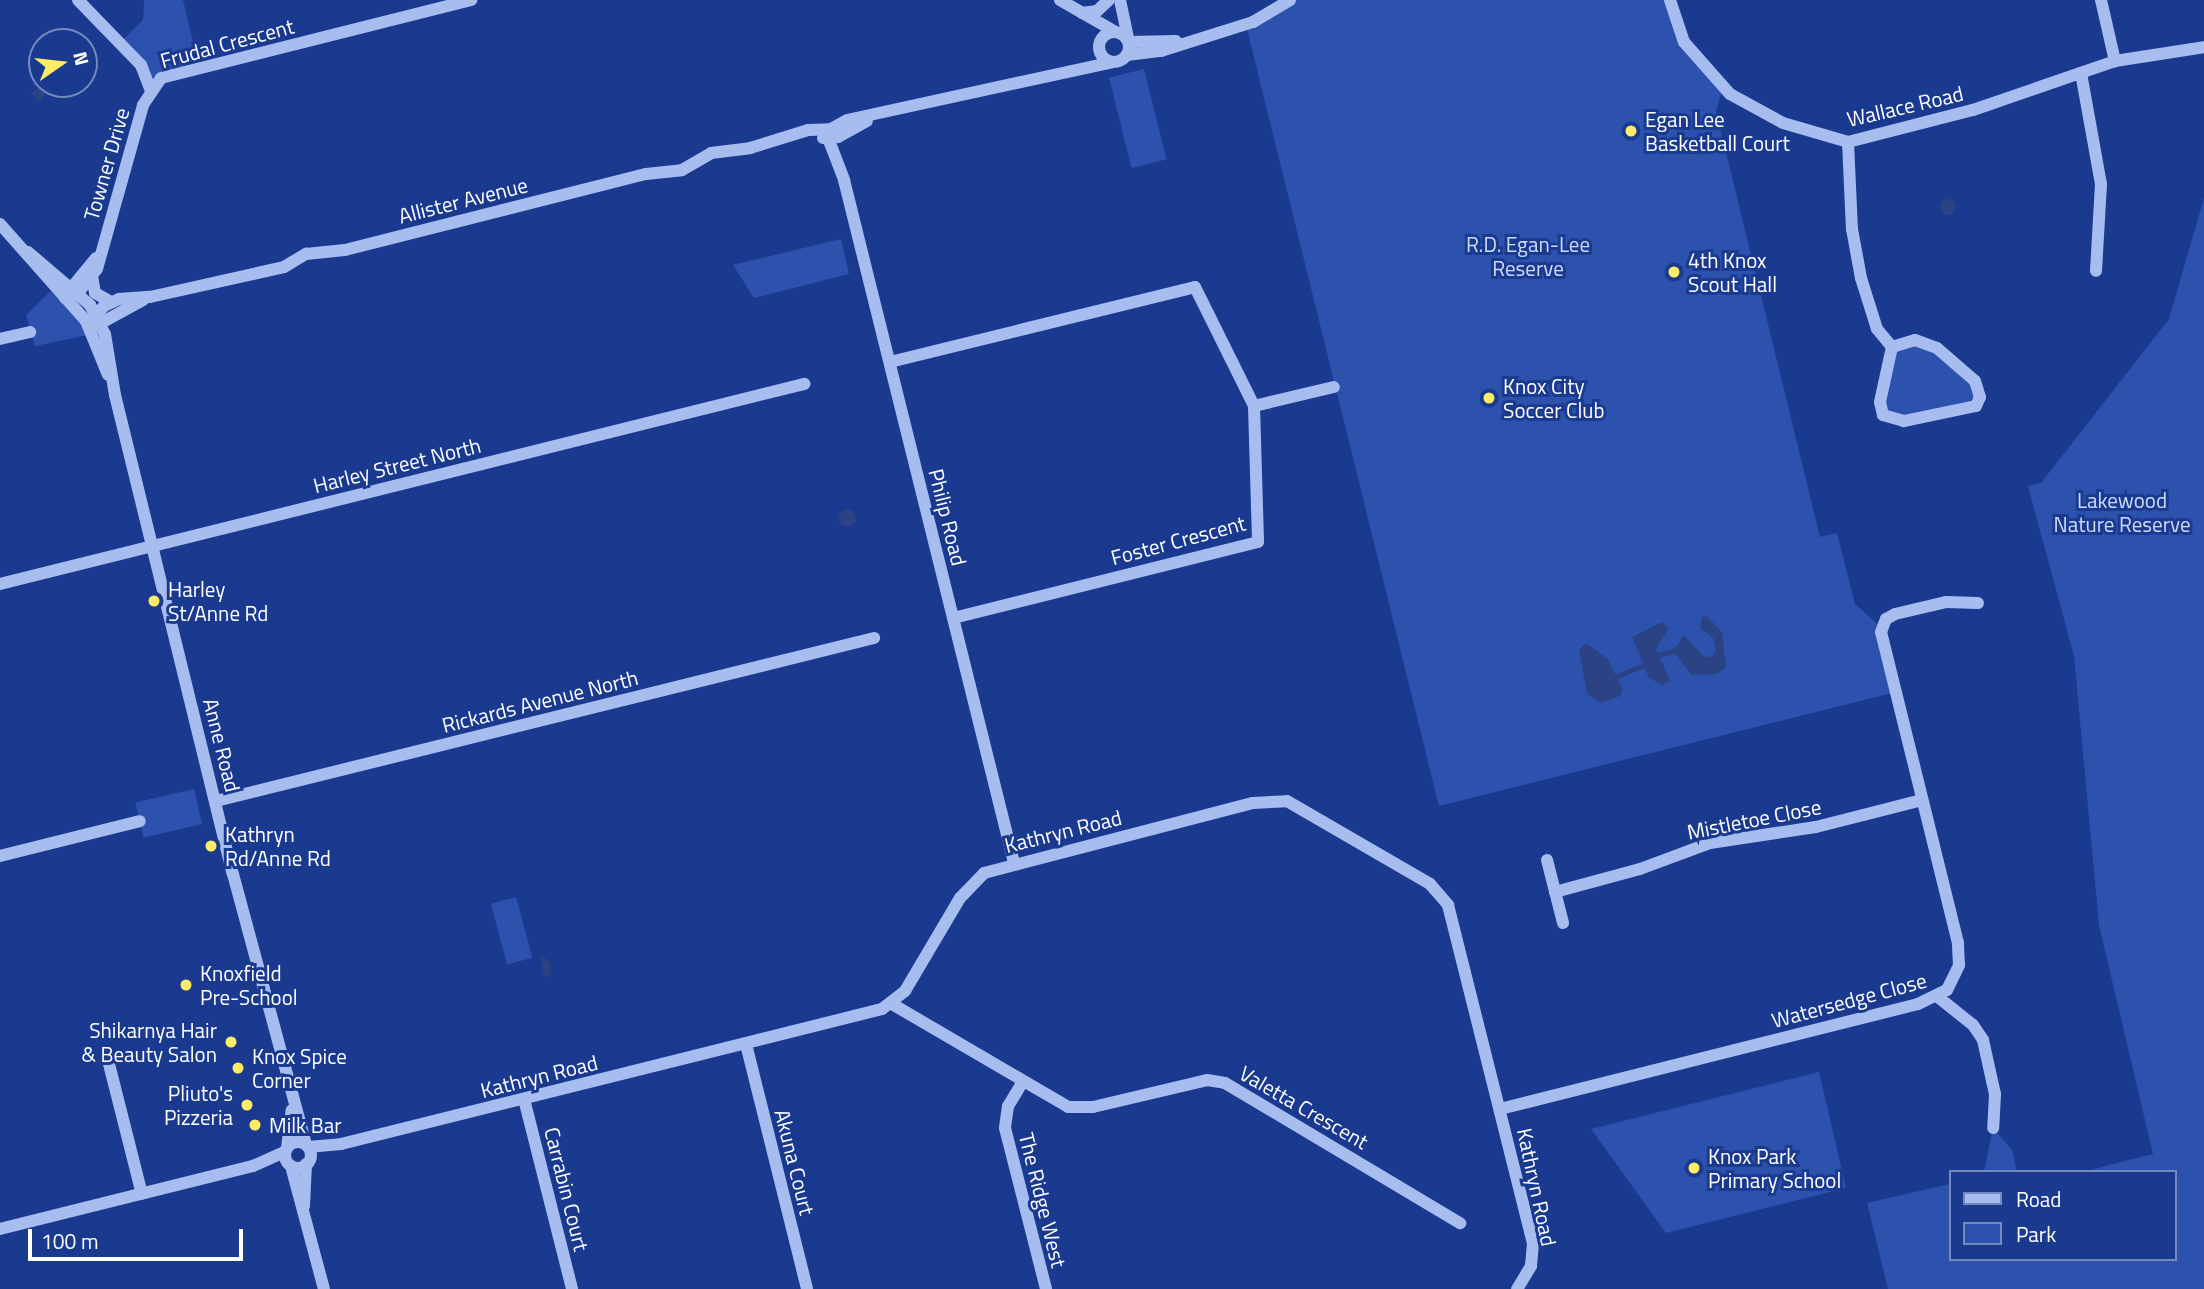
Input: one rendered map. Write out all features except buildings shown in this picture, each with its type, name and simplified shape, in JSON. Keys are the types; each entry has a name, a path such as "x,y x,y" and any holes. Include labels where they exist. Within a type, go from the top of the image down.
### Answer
{"street":[{"name":"Frudal Crescent","path":"78,0 142,65 150,89 171,74 471,0"},
{"path":"1060,0 1114,31 1128,45 1183,41 1253,22 1290,0"},
{"path":"1085,15 1097,11 1109,0"},
{"path":"1119,0 1128,45"},
{"name":"Wallace Road","path":"1670,0 1684,42 1730,94 1783,123 1848,142 1973,110 2115,61 2204,47"},
{"path":"2101,0 2115,61"},
{"path":"1085,15 1100,43 1101,54 1112,62"},
{"name":"Allister Avenue","path":"1065,70 1114,31"},
{"name":"Allister Avenue","path":"95,320 111,302 150,297 284,267 306,254 345,250 646,174 682,170 711,153 785,139 808,130 832,135 847,120 882,115 1065,70 1112,62 1128,45"},
{"path":"2081,73 2100,174 2096,271"},
{"name":"Towner Drive","path":"74,289 92,276 150,89"},
{"name":"Philip Road","path":"832,135 1014,863"},
{"path":"1848,142 1858,266 1872,319 1892,347 1880,402 1888,418 1904,421 1972,408 1978,402 1975,381 1931,343 1916,340 1892,347"},
{"name":"Anne Road","path":"0,223 28,252 65,299 95,320"},
{"name":"Towner Drive","path":"74,289 101,251"},
{"name":"Anne Road","path":"28,252 74,289 95,320 292,1104 307,1146 304,1209"},
{"path":"92,276 95,293 111,302"},
{"name":"Foster Crescent","path":"890,362 1195,287 1254,407 1258,542 953,618"},
{"path":"65,299 74,289"},
{"name":"Allister Avenue","path":"95,320 150,297"},
{"path":"0,339 30,332"},
{"name":"Harley Street North","path":"0,584 804,384"},
{"path":"1254,407 1334,387"},
{"name":"Watersedge Close","path":"1500,1109 1938,997 1952,983 1960,955 1882,628 1895,614 1946,602 1978,603"},
{"name":"Rickards Avenue North","path":"216,801 874,638"},
{"name":"Kathryn Road","path":"288,1157 293,1142 307,1146 341,1144 746,1044 892,1004 905,991 971,883 984,873 1014,863 1266,800 1287,801 1306,809 1430,884 1444,897 1533,1243 1531,1266 1517,1289"},
{"name":"Mistletoe Close","path":"1555,892 1640,869 1710,844 1816,827 1922,800"},
{"path":"0,856 140,821"},
{"path":"1546,860 1563,923"},
{"path":"1938,997 1973,1025 1983,1040 1995,1094 1993,1128"},
{"name":"Valetta Crescent","path":"892,1004 1059,1104 1083,1108 1197,1082 1225,1083 1460,1223"},
{"name":"Akuna Court","path":"746,1044 807,1289"},
{"path":"108,1060 142,1194"},
{"name":"The Ridge West","path":"1021,1083 1008,1106 1005,1128 1045,1289"},
{"name":"Carrabin Court","path":"524,1099 572,1289"},
{"name":"Anne Road","path":"292,1104 288,1157 324,1289"},
{"name":"Kathryn Road","path":"307,1163 341,1144"},
{"path":"0,1229 288,1157 307,1163"}],"green space":[{"path":"144,0 183,0 199,68 152,86 120,43 143,20"},
{"name":"R.D. Egan-Lee Reserve","path":"1290,0 1670,0 1673,18 1723,88 1716,111 1820,537 1837,533 1855,604 1882,628 1896,692 1439,806 1246,25"},
{"path":"1144,69 1166,159 1132,168 1109,78"},
{"name":"Lakewood Nature Reserve","path":"2204,198 2204,1289 1888,1289 1867,1203 1948,1184 1948,1261 2176,1261 2176,1170 2090,1170 2153,1154 2099,925 2074,656 2028,486 2041,483 2169,319"},
{"path":"841,239 849,274 754,298 733,265"},
{"path":"55,287 93,334 35,346 26,315"},
{"path":"1915,340 1975,381 1978,402 1904,421 1883,415 1890,355"},
{"path":"194,789 202,824 144,838 136,802"},
{"path":"516,897 532,958 507,965 491,904"},
{"path":"1819,1072 1846,1188 1666,1233 1591,1129"},
{"path":"1993,1128 2012,1150 2017,1170 1984,1170"}],"shaded area":[{"path":"1945,199 1951,199 1956,207 1954,213 1945,215 1940,210 1940,204"},
{"path":"847,509 853,512 856,518 853,524 847,527 841,524 838,518 841,512"},
{"path":"1707,616 1722,632 1726,667 1717,674 1692,675 1673,651 1684,635 1704,657 1713,656 1716,649 1713,638 1700,627 1702,617"},
{"path":"1662,622 1669,629 1656,649 1670,681 1662,685 1649,678 1632,637"},
{"path":"1586,643 1608,659 1623,690 1620,696 1601,703 1587,694 1579,650"},
{"path":"541,955 551,963 550,977 543,975"}],"waterway":[{"path":"1657,655 1673,651"},
{"path":"1617,676 1644,665"}],"place":[{"name":"Egan Lee Basketball Court","path":"1631,131"},
{"name":"4th Knox Scout Hall","path":"1674,272"},
{"name":"Knox City Soccer Club","path":"1489,398"},
{"name":"Harley St/Anne Rd","path":"154,601"},
{"name":"Kathryn Rd/Anne Rd","path":"211,846"},
{"name":"Knoxfield Pre-School","path":"186,985"},
{"name":"Shikarnya Hair & Beauty Salon","path":"231,1042"},
{"name":"Knox Spice Corner","path":"238,1068"},
{"name":"Pliuto's Pizzeria","path":"247,1105"},
{"name":"Milk Bar","path":"255,1125"},
{"name":"Knox Park Primary School","path":"1694,1168"}]}
